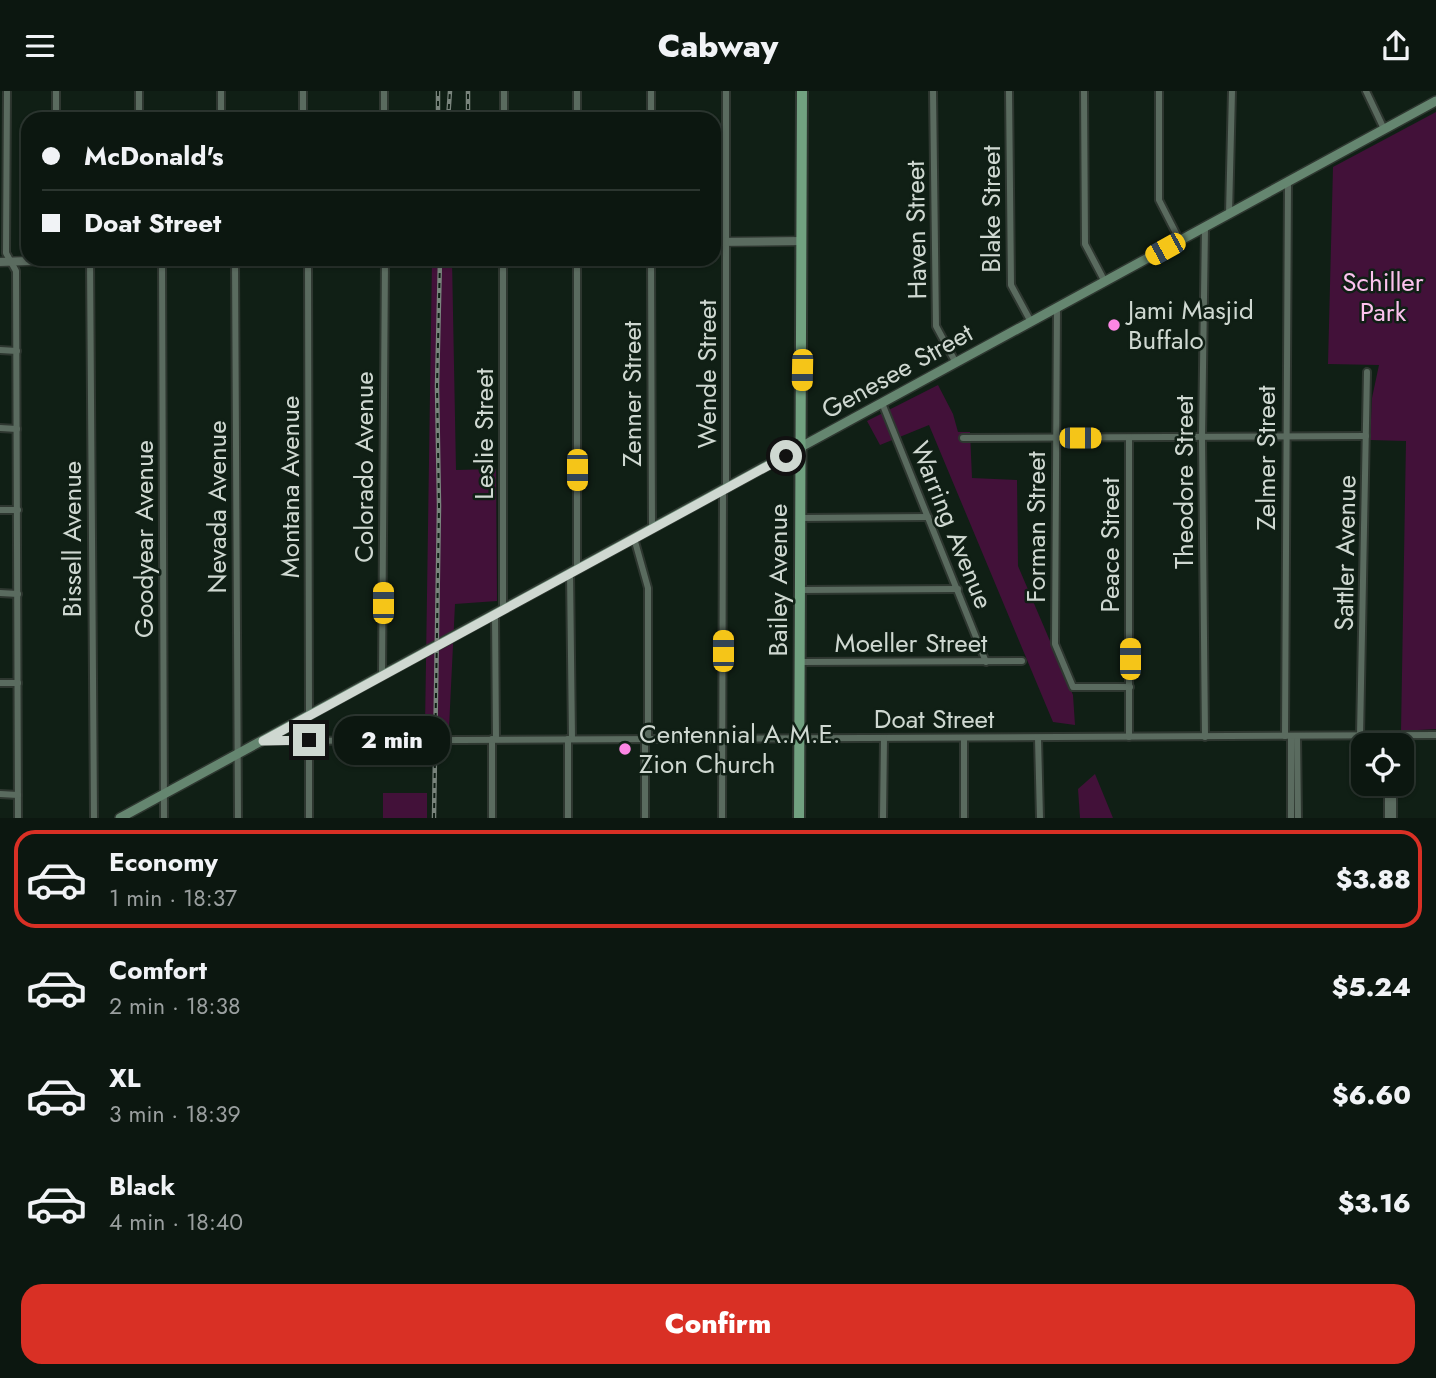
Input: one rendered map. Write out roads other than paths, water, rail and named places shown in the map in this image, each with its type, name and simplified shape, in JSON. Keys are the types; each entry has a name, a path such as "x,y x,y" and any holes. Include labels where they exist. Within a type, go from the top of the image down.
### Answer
{"main road":[{"name":"Bailey Avenue","path":"799,818 802,91"},
{"name":"Genesee Street","path":"120,818 1436,101"}],"street":[{"path":"6,91 6,253 16,271 18,818"},
{"path":"56,91 56,112"},
{"path":"139,91 139,112"},
{"path":"221,91 221,112"},
{"path":"303,91 303,112"},
{"path":"384,91 384,112"},
{"path":"504,91 504,112"},
{"path":"577,91 577,112"},
{"path":"651,91 651,112"},
{"name":"Wende Street","path":"722,818 726,91"},
{"name":"Haven Street","path":"933,91 936,326 956,363"},
{"name":"Blake Street","path":"1009,91 1011,285 1031,322"},
{"path":"1084,91 1085,244 1105,282"},
{"path":"1159,91 1159,200 1180,241"},
{"path":"1229,214 1232,91"},
{"path":"1366,91 1384,129"},
{"name":"Zelmer Street","path":"1288,182 1285,437 1291,736"},
{"name":"Theodore Street","path":"1205,227 1202,438 1205,737"},
{"path":"721,241 802,241"},
{"path":"0,262 21,262"},
{"name":"Bissell Avenue","path":"90,266 94,818"},
{"name":"Goodyear Avenue","path":"162,266 164,818"},
{"name":"Nevada Avenue","path":"235,266 238,818"},
{"name":"Montana Avenue","path":"308,266 309,716"},
{"name":"Colorado Avenue","path":"382,676 385,266"},
{"name":"Leslie Street","path":"492,818 499,612 503,266"},
{"path":"568,818 577,266"},
{"name":"Zenner Street","path":"651,266 652,528"},
{"name":"Forman Street","path":"1058,307 1055,645 1073,687 1130,687"},
{"path":"0,350 17,351"},
{"name":"Sattler Avenue","path":"1360,733 1367,372"},
{"name":"Warring Avenue","path":"882,403 986,661"},
{"path":"0,428 17,429"},
{"path":"963,438 1366,436"},
{"name":"Peace Street","path":"1129,438 1129,737"},
{"path":"0,510 18,510"},
{"path":"801,518 928,517"},
{"path":"634,538 648,588 645,818"},
{"path":"800,590 958,589"},
{"path":"0,593 18,594"},
{"name":"Moeller Street","path":"800,662 1022,661"},
{"path":"0,683 18,683"},
{"name":"Doat Street","path":"1414,737 1436,735"},
{"path":"1291,736 1291,818"},
{"path":"1291,736 1298,818"},
{"name":"Doat Street","path":"263,741 1351,736"},
{"path":"883,818 884,738"},
{"path":"964,738 964,818"},
{"path":"1038,738 1040,818"},
{"path":"309,740 309,818"},
{"path":"0,794 18,795"},
{"path":"1388,818 1390,796"},
{"path":"1392,796 1393,818"}],"railway":[{"path":"438,91 438,112"},
{"path":"448,112 450,91"},
{"path":"468,91 468,112"},
{"path":"434,818 440,266"}],"place":[{"name":"Jami Masjid Buffalo","path":"1114,325"},
{"name":"Centennial A.M.E. Zion Church","path":"625,749"}],"park label":[{"name":"Schiller Park","path":"1383,296"}]}
